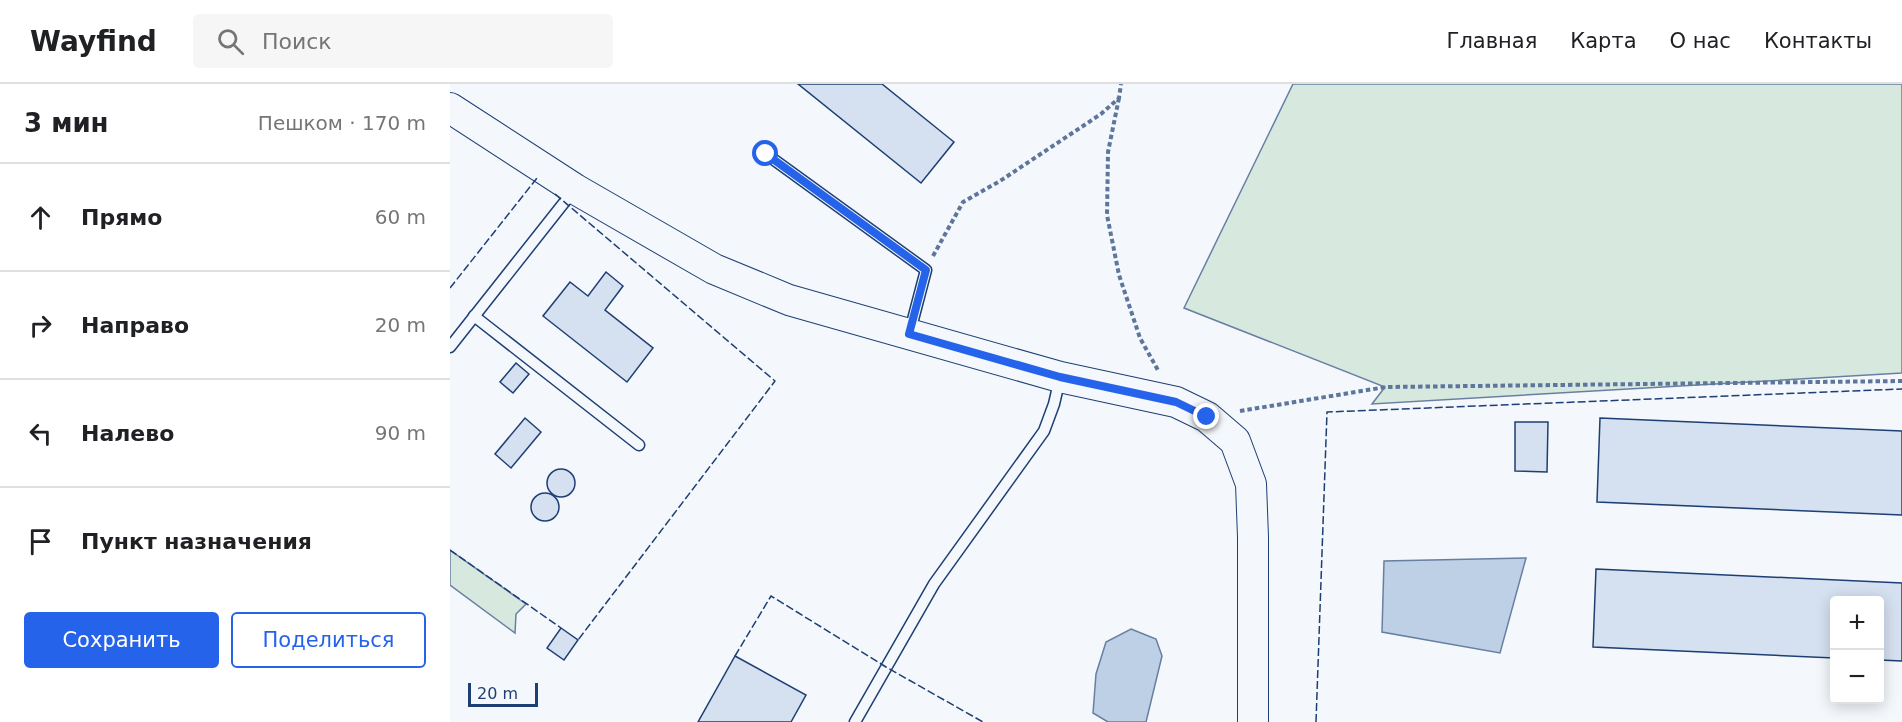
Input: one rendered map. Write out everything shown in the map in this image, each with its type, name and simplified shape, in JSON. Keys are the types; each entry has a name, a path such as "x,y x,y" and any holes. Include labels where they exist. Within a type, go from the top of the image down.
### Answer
{"street":[{"path":"450,108 575,189 714,269 789,300 1060,377 1176,402 1207,417 1235,441 1251,484 1253,722"}],"lane":[{"path":"766,154 926,270 909,334"},
{"path":"450,347 575,189"},
{"path":"474,316 639,444"},
{"path":"855,722 934,584 1044,431 1054,404 1060,377"}],"path":[{"path":"1121,84 1108,152 1107,215 1119,275 1140,338 1176,402"},
{"path":"926,270 963,202 1000,181 1101,114 1119,98"},
{"path":"1207,417 1386,387 1902,381"}],"shaded area":[{"path":"1293,84 1902,84 1902,373 1372,404 1385,387 1184,308"},
{"path":"450,550 526,604 516,614 515,633 450,585"}],"water":[{"path":"1526,558 1500,653 1382,632 1384,561"},
{"path":"1131,629 1156,639 1162,656 1146,722 1108,722 1093,713 1096,674 1106,642"}],"building":[{"path":"798,84 882,84 954,142 921,183"},
{"path":"606,272 623,286 605,310 653,348 627,382 543,316 570,282 588,296"},
{"path":"516,363 529,374 513,393 500,382"},
{"path":"525,418 541,432 511,468 495,454"},
{"path":"1600,418 1902,431 1902,515 1597,502"},
{"path":"1515,422 1548,422 1547,472 1515,471"},
{"path":"561,469 571,473 575,483 571,493 561,497 551,493 547,483 551,473"},
{"path":"545,493 555,497 559,507 555,517 545,521 535,517 531,507 535,497"},
{"path":"1596,569 1902,583 1902,661 1884,660 1884,596 1830,596 1830,658 1593,647"},
{"path":"561,628 578,640 564,660 547,648"},
{"path":"735,656 806,695 791,722 698,722"}],"fence":[{"path":"450,288 537,178"},
{"path":"555,194 775,381 578,640"},
{"path":"1316,722 1327,412 1902,389"},
{"path":"450,550 561,628"},
{"path":"735,656 771,596 886,667 983,722"}],"route":[{"path":"766,154 926,270 909,334 1060,377 1176,402 1207,417"}]}
